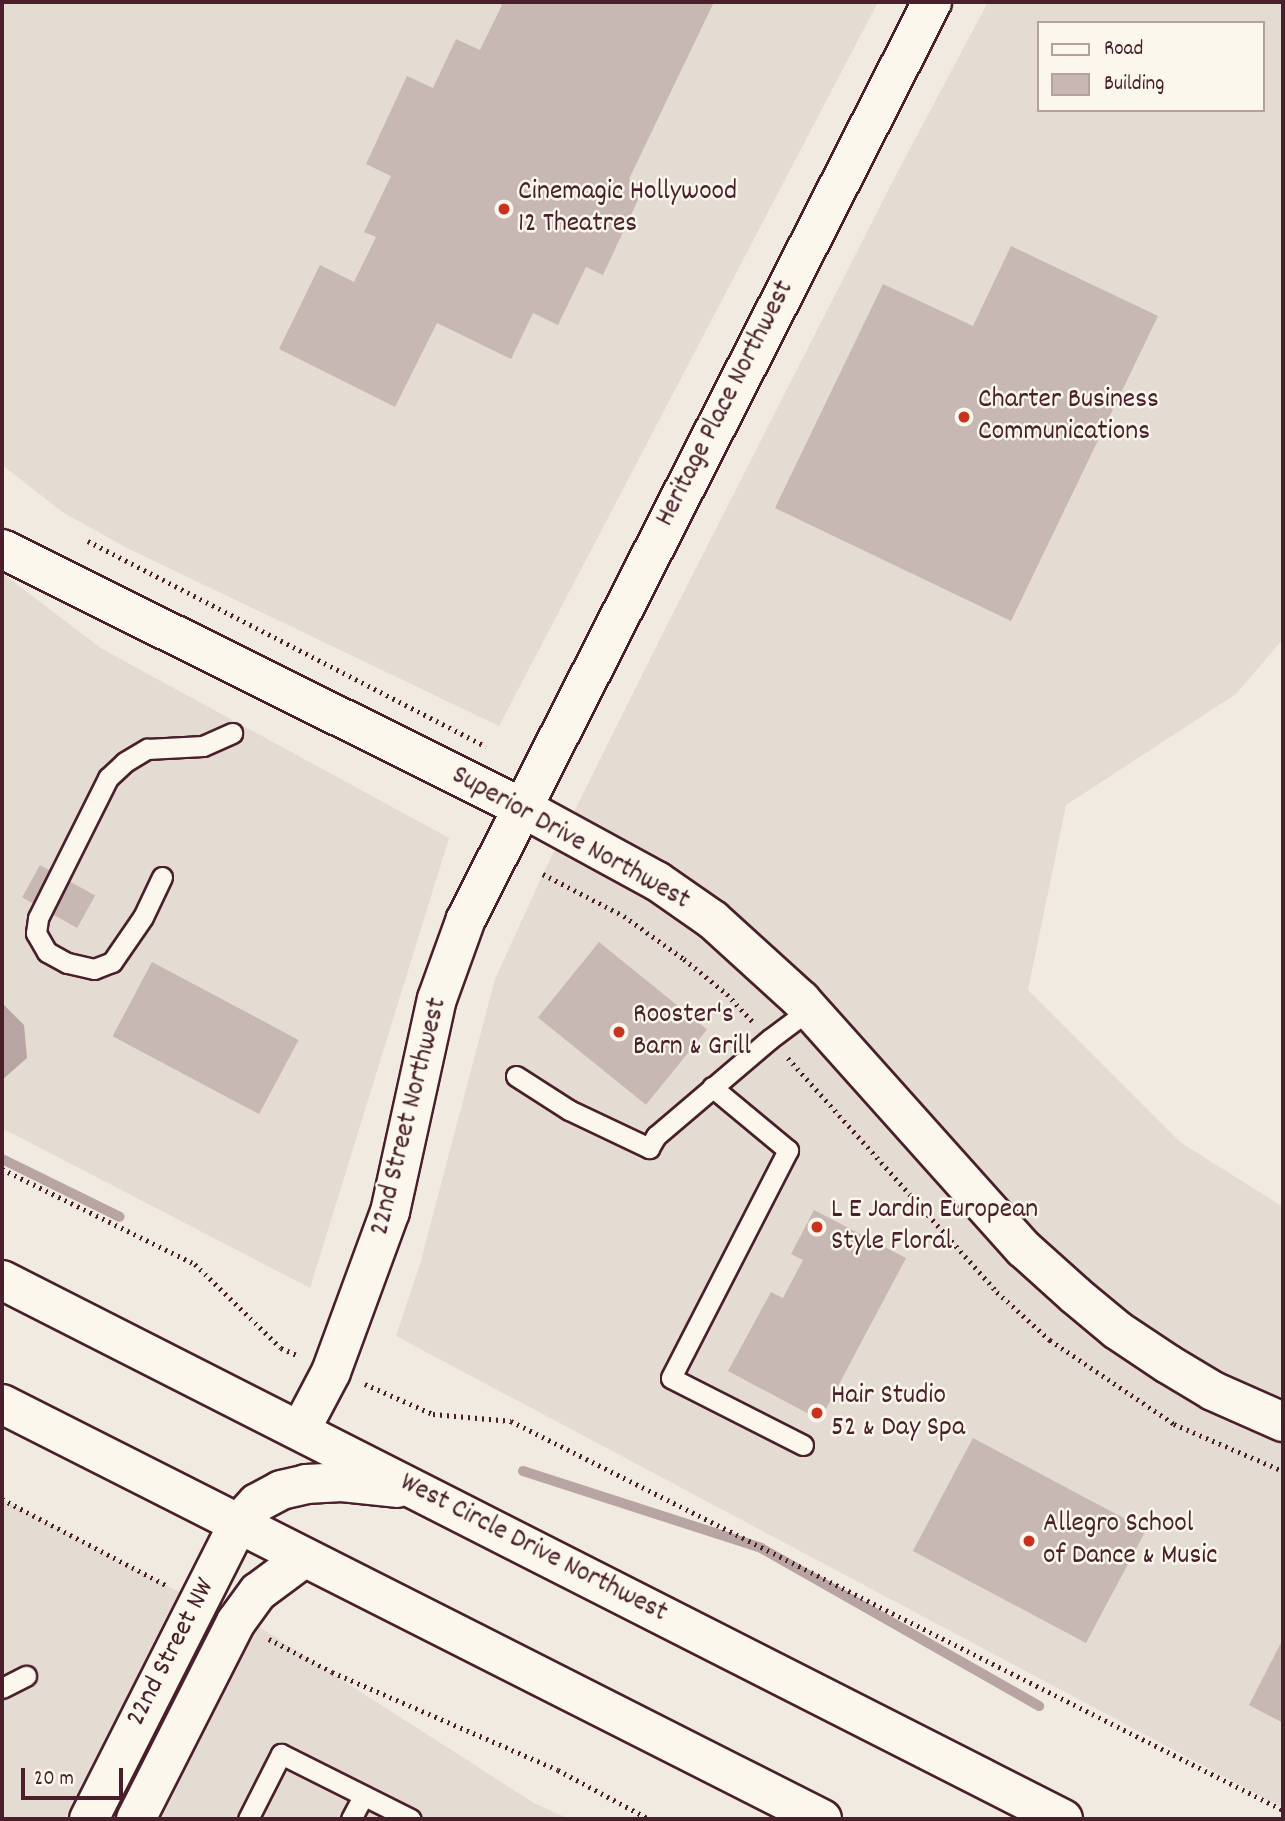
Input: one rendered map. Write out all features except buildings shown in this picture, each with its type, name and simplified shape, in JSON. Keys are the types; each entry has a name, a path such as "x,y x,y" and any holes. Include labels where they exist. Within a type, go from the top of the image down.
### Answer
{"street":[{"name":"Heritage Place Northwest","path":"521,807 932,2"},
{"name":"Superior Drive Northwest","path":"2,549 521,807 657,881 702,912 762,961 810,1009 1024,1249 1075,1295 1117,1330 1168,1364 1213,1391 1283,1422"},
{"name":"22nd Street Northwest","path":"301,1429 331,1372 390,1212 437,999 466,919 521,807"},
{"name":"West Circle Drive Northwest","path":"2,1280 301,1429 1063,1819"},
{"path":"2,1404 822,1819"},
{"name":"22nd Street NW","path":"89,1819 238,1524 257,1503 281,1490 306,1484 342,1482 416,1489"},
{"name":"22nd Street NW","path":"136,1819 236,1622 258,1592 304,1558"}],"lane":[{"path":"162,877 144,917 112,962 94,969 67,963 47,952 36,933 38,918 108,778 125,762 147,749 204,746 232,733"},
{"path":"516,1076 569,1110 649,1148 656,1136 712,1087 810,1009"},
{"path":"712,1087 788,1150 671,1378 803,1445"},
{"path":"2,1688 26,1675"},
{"path":"247,1819 281,1754 411,1819"},
{"path":"351,1819 363,1796"}],"path":[{"path":"88,541 488,746"},
{"path":"543,874 624,916 727,994 997,1292 1050,1340 1174,1424 1283,1471"},
{"path":"2,1168 195,1264 282,1348 331,1372 433,1413 511,1421 1283,1810"},
{"path":"2,1499 198,1602"},
{"path":"236,1622 331,1672 558,1770 649,1819"}],"shaded area":[{"path":"2,2 878,2 499,726 127,548 64,513 2,465"},
{"path":"988,2 1283,2 1283,639 1236,694 1066,805 1028,990 1180,1142 1283,1207 1283,1808 396,1336 420,1264 495,979 543,874 896,175"},
{"path":"2,573 102,649 449,838 310,1288 2,1128"},
{"path":"2,1003 24,1025 27,1058 2,1080"},
{"path":"2,1499 173,1589 250,1621 534,1803 569,1819 2,1819"}],"waterway":[{"path":"2,1159 120,1217"},
{"path":"523,1471 761,1548 1039,1706"}],"place":[{"name":"Cinemagic Hollywood 12 Theatres","path":"504,209"},
{"name":"Charter Business Communications","path":"964,417"},
{"name":"Rooster's Barn & Grill","path":"619,1032"},
{"name":"L E Jardin European Style Floral","path":"817,1227"},
{"name":"Hair Studio 52 & Day Spa","path":"817,1413"},
{"name":"Allegro School of Dance & Music","path":"1029,1541"}]}
